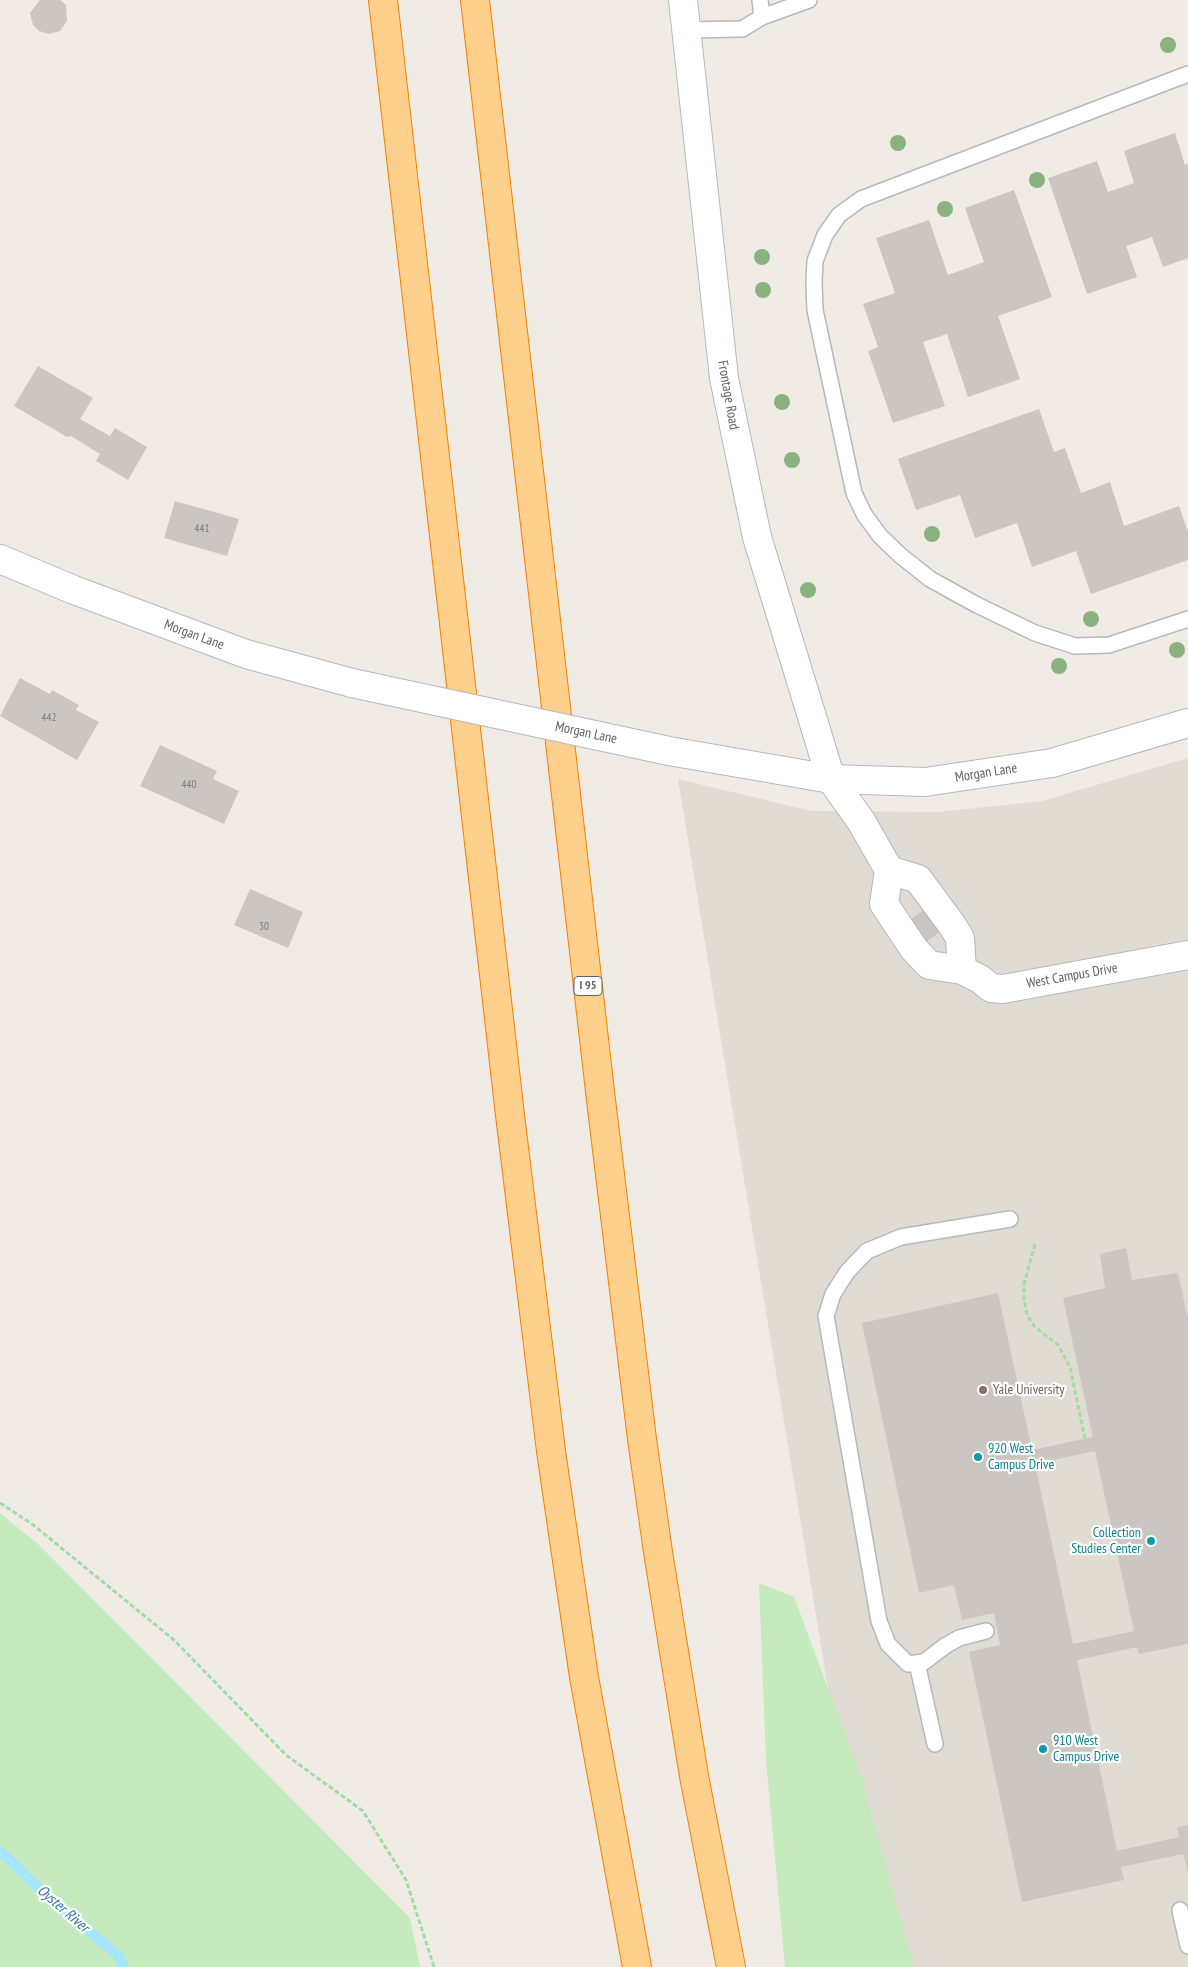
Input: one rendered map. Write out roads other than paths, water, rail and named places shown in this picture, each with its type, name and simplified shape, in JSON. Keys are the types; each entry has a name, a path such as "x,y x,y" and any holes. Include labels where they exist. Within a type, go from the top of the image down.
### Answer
{"highway":[{"path":"383,0 550,1442 584,1677 638,1967"},
{"name":"I 95","path":"475,0 594,1041 642,1440 691,1757 731,1967"}],"street":[{"name":"Frontage Road","path":"683,0 724,378 757,537 831,779"},
{"name":"Morgan Lane","path":"0,559 74,590 246,654 352,683 669,751 831,779 925,782 1052,762 1188,723"},
{"path":"831,779 861,821 889,870 918,878 952,925 960,938 962,970"},
{"name":"West Campus Drive","path":"889,870 884,904 914,949 929,966 962,970 990,988 1003,989 1188,956"}],"lane":[{"path":"760,0 762,18"},
{"path":"686,30 742,29 762,18 808,0"},
{"path":"1188,74 861,199 839,215 825,235 815,261 814,282 815,310 854,493 864,514 880,536 901,556 930,579 977,605 1035,633 1075,646 1108,645 1188,619"},
{"path":"986,1631 959,1638 924,1662 917,1663 908,1664 888,1644 880,1621 826,1316 832,1294 847,1272 867,1250 901,1237 1010,1219"},
{"path":"917,1663 935,1744"},
{"path":"1180,1910 1188,1946"}],"waterway":[{"name":"Oyster River","path":"0,1851 56,1905 119,1956 123,1967"}],"place":[{"name":"Yale University","path":"983,1390"},
{"name":"920 West Campus Drive","path":"978,1457"},
{"name":"Collection Studies Center","path":"1151,1541"},
{"name":"910 West Campus Drive","path":"1043,1749"}]}
